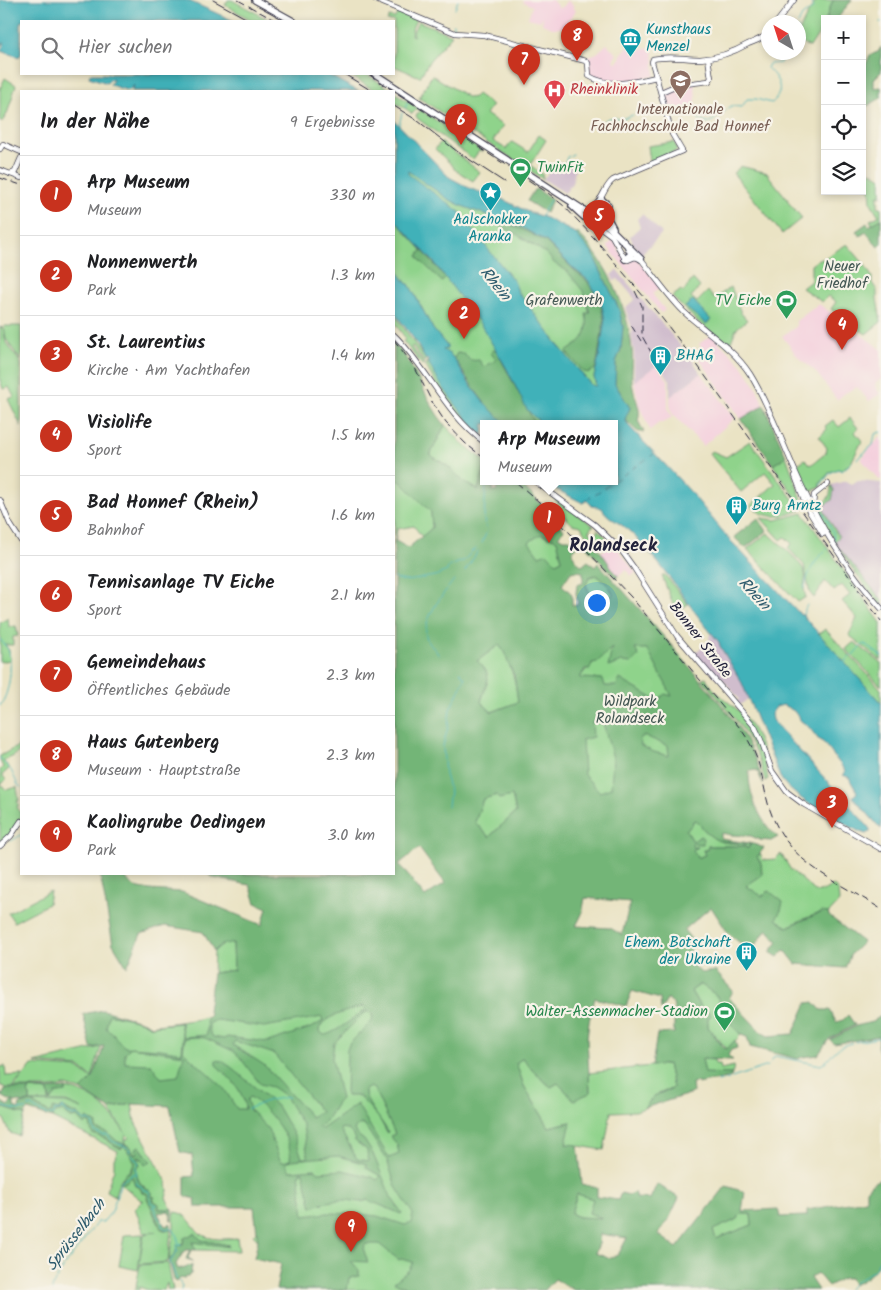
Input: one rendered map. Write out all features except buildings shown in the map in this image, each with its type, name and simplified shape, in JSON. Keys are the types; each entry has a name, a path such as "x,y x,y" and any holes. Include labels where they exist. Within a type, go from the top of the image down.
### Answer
{"highway":[{"path":"251,0 286,20"},
{"path":"255,0 291,20"},
{"path":"377,75 520,168 604,226 641,259"},
{"path":"381,75 584,207 618,234"},
{"path":"520,168 585,216"},
{"path":"584,207 598,214 603,214 607,212 608,208 600,202"},
{"path":"600,202 608,205 607,218 618,234 641,259"},
{"path":"604,226 630,250 628,260"}],"main road":[{"path":"376,0 455,33 484,35 587,62 589,76 614,82 656,77"},
{"path":"782,15 794,0"},
{"path":"604,226 585,216 600,202 607,186 617,178 679,152 679,146 673,136 652,60 662,57 708,58 736,50 761,38"},
{"path":"661,92 677,85 710,80 708,58"},
{"path":"0,150 5,144 20,152"},
{"path":"13,174 20,161"},
{"path":"13,174 20,164"},
{"path":"0,171 20,178"},
{"path":"13,174 20,178"},
{"path":"609,176 617,178"},
{"path":"628,260 638,258 646,265"},
{"path":"641,259 681,308 727,346 743,364 758,389 813,510 838,552"},
{"path":"395,336 416,359 458,419 480,438"},
{"path":"790,460 802,497 813,518 861,585 881,608"},
{"path":"802,486 807,492 811,492 828,484 813,498 813,510"},
{"name":"Bonner Straße","path":"540,485 595,525 619,548 634,568 677,636 740,708 756,730 772,771 786,792 802,804 881,849"},
{"path":"821,489 828,490"},
{"path":"0,500 20,539"},
{"path":"0,846 20,822"}],"shaded area":[{"path":"523,0 552,0 559,8 564,6 567,0 576,10 564,28 552,28 542,24 543,16 540,21 528,18 532,6 523,2"},
{"path":"607,44 617,54 613,61 618,62 620,56 629,45 638,49 653,48 655,76 611,81 592,77 590,75 589,56 597,53"},
{"name":"Internationale Fachhochschule Bad Honnef","path":"695,84 696,105 694,114 667,110 663,94 665,91"},
{"path":"559,161 570,166 576,166 572,183 565,193 543,179"},
{"path":"642,214 662,233 641,255 630,236 640,227 637,219"},
{"path":"613,240 628,264 633,258 637,259 660,287 653,295 665,310 661,313 607,246"},
{"path":"617,270 690,357 701,373 670,397 670,380 658,364 634,382 634,352 631,334 633,331 625,308 635,299 618,279 614,280 611,275"},
{"path":"819,304 881,349 881,379 876,382 875,386 880,394 869,401 857,387 845,393 837,400 815,371 798,357 782,336 796,327 796,321"},
{"path":"711,335 742,365 755,385 764,405 741,419 696,354 702,349 699,344"},
{"path":"656,365 668,380 668,410 672,417 663,423 660,422 650,430 640,408 634,382"},
{"path":"701,373 735,418 703,446 671,412 670,404 670,397"},
{"path":"881,436 881,480 861,459"},
{"path":"846,481 852,485 858,481 881,483 881,599 834,542 822,507 832,500 834,490 831,485"},
{"path":"614,544 636,573 631,576 626,569 618,576 606,562 601,552"},
{"path":"712,633 719,642 749,698 740,705 736,702 739,699 720,676 716,678 693,652 698,651 710,641 709,636"}],"green space":[{"path":"228,0 232,0 269,20 251,20 225,5"},
{"path":"817,0 833,0 827,15 821,15 821,30 810,47 806,45 806,17"},
{"path":"833,0 852,0 840,15 827,15"},
{"path":"398,12 416,20 411,35 414,36 412,34 418,21 452,35 430,60 420,77 395,66 395,20 388,20 389,17 395,18"},
{"path":"881,47 881,72 874,79 874,88 881,87 881,98 866,107 866,64 870,55 878,52"},
{"path":"350,75 368,75 391,90 373,90"},
{"path":"432,75 469,98 477,94 492,105 486,114 503,126 493,141 506,149 512,142 528,152 539,135 546,140 530,165 542,174 543,179 419,98"},
{"path":"5,78 16,85 7,114 2,122 0,121 0,89"},
{"path":"395,93 483,152 479,151 473,159 418,119 416,116 420,111 417,109 412,114 395,103"},
{"path":"441,142 480,172 473,181 454,169 435,149"},
{"path":"674,142 677,148 676,151 650,162 648,146"},
{"path":"740,166 768,173 788,202 802,218 782,234 733,173"},
{"name":"Grafenwerth","path":"409,171 448,199 462,206 521,227 546,241 588,280 601,303 605,319 594,377 596,386 591,385 558,345 518,292 514,281 461,216 460,212 407,174"},
{"path":"871,171 881,178 881,196 878,195 878,207 881,207 881,220 872,224 870,220 879,216 871,203 870,189 866,188 866,173"},
{"path":"537,189 552,200 546,213 527,201 534,190"},
{"path":"395,220 461,296 481,324 534,417 538,420 504,420 458,363 443,350 447,346 433,329 409,284 407,284 395,267"},
{"path":"881,220 881,245 878,247 866,232 860,236 856,231 867,223 869,226"},
{"path":"502,222 545,241 587,281 600,302 604,320 596,368 589,373 584,372 566,352 580,342 585,335 586,313 590,313 583,291 567,271 554,263 547,254 500,226"},
{"path":"575,233 578,233 599,258 621,302 630,334 632,383 639,408 638,421 644,432 638,432 624,419 630,408 615,384 616,362 621,349 623,326 619,309 592,253"},
{"name":"Neuer Friedhof","path":"847,244 865,265 877,290 881,322 866,334 831,309 835,301 828,296 822,302 802,288 811,281 811,265"},
{"path":"422,250 446,278 442,282 420,260 418,256"},
{"path":"693,279 700,287 691,297 697,302 708,291 714,299 731,287 741,313 747,320 736,329 729,347 697,321 672,297 681,290 683,292"},
{"path":"395,315 426,360 424,362 413,346 411,347 424,364 422,365 403,341 406,339 395,323"},
{"path":"4,326 20,326 20,360 6,339"},
{"path":"0,327 3,328 6,343 20,362 20,424 8,399 14,397 9,387 3,389 0,380"},
{"path":"395,344 409,362 431,405 445,425 430,455 449,467 466,484 478,490 480,483 480,485 493,485 492,491 496,492 497,485 520,485 526,489 564,530 558,536 563,539 570,539 577,547 573,550 573,553 577,561 582,566 588,561 595,567 598,563 647,617 736,724 752,751 763,784 757,770 749,771 749,780 756,807 766,824 778,837 771,841 760,840 751,836 721,833 721,839 748,843 764,848 757,857 761,863 762,875 746,886 762,896 769,891 783,902 776,919 787,927 822,912 828,913 829,916 863,942 851,954 845,968 796,964 785,950 778,957 770,952 778,942 767,929 751,952 728,933 711,907 684,930 694,943 686,957 701,973 715,971 733,991 729,998 761,1032 768,1036 793,1034 807,1003 814,1002 821,1010 830,1010 836,1022 843,1020 848,1015 855,1025 829,1039 818,1055 798,1059 750,1047 747,1037 741,1035 717,1008 721,1004 716,995 700,984 691,991 702,1010 707,1009 711,1016 708,1018 708,1027 724,1048 727,1049 735,1040 737,1048 731,1050 728,1055 733,1060 702,1059 705,1073 732,1074 731,1077 698,1084 698,1082 692,1083 693,1093 644,1108 654,1096 673,1088 668,1064 652,1066 657,1034 674,1033 674,1009 673,1004 668,998 661,1010 660,999 632,991 626,1006 595,998 587,1038 590,1093 574,1100 558,1083 551,1087 533,1071 523,1058 516,1063 524,1086 549,1127 571,1122 566,1144 578,1145 582,1184 597,1188 597,1197 618,1200 621,1193 629,1195 634,1192 636,1198 650,1199 657,1184 679,1198 668,1221 658,1234 677,1248 726,1186 745,1192 742,1211 778,1209 780,1217 807,1216 807,1210 866,1200 866,1190 871,1184 881,1179 881,1259 870,1275 862,1281 853,1285 850,1278 843,1278 828,1286 817,1273 810,1278 818,1290 574,1290 555,1279 545,1290 412,1290 394,1282 409,1270 413,1262 399,1260 379,1244 365,1244 364,1251 368,1262 351,1261 359,1270 359,1276 349,1278 347,1290 276,1290 281,1264 254,1258 258,1241 254,1207 196,1207 195,1199 185,1196 185,1177 194,1176 192,1155 180,1152 170,1106 132,1104 109,1109 81,1090 93,1078 104,1046 91,1048 83,1014 103,1010 130,1018 109,1014 106,1028 125,1047 131,1047 125,1053 125,1063 151,1064 161,1078 178,1076 184,1055 134,1048 161,1049 182,1053 182,1033 184,1037 207,1035 206,1019 210,1014 208,1011 213,973 234,970 233,943 223,944 214,951 203,932 165,926 141,934 127,967 113,944 100,875 124,875 135,887 182,892 262,925 267,908 256,903 250,885 214,878 210,875 395,875 395,541 408,548 432,528 431,512 399,480 395,482","holes":["541,534 557,540 562,560 556,563 547,553 539,556 529,542","571,572 583,572 583,583 577,585 578,605 572,605 572,594 562,585","596,575 606,583 613,594 603,607 598,610 586,585 589,577","499,645 506,654 514,675 518,702 492,712 481,702 488,680 486,671 477,661","612,648 608,667 622,662 631,663 639,656 635,649 647,649 672,696 665,694 657,701 620,679 616,686 605,686 603,679 580,678 585,669 590,669 592,663 597,662","592,722 603,723 613,758 611,788 600,792 584,775 582,740 593,737","645,736 668,746 669,756 641,746 640,738","497,795 499,799 512,796 516,812 489,837 475,822 483,799","696,820 715,839 751,845 747,849 745,846 708,846 707,850 703,850 705,855 697,858 693,850 699,846 693,848 692,843 703,844 703,839 701,836 693,841 686,830","419,848 445,883 425,897 399,864","585,898 630,902 622,935 610,928 576,926 582,914","363,1006 366,1008 365,1010 333,1032 324,1035 319,1031 325,1021 330,1018","365,1012 370,1012 373,1014 372,1021 349,1044 347,1050 346,1096 359,1096 377,1116 365,1095 365,1090 370,1087 374,1089 395,1134 390,1136 397,1144 399,1154 389,1158 357,1104 322,1129 318,1127 326,1121 341,1099 332,1059 334,1043","322,1017 323,1021 313,1027 268,1042 213,1037 209,1030 209,1023 217,1020 264,1027","185,1038 205,1038 233,1051 260,1084 272,1087 284,1095 303,1126 308,1158 302,1158 294,1135 277,1106 231,1067 222,1061 216,1060 216,1065 239,1090 245,1109 237,1109 223,1087 183,1051","235,1041 274,1054 321,1112 311,1117 264,1065 233,1045","250,1097 264,1108 278,1124 288,1143 290,1160 283,1162 280,1160 268,1129 250,1110 247,1100","361,1124 365,1126 387,1160 396,1187 413,1214 411,1223 405,1225 377,1216 359,1214 328,1213 304,1216 299,1173 303,1172 312,1207 335,1201 359,1202 368,1200 402,1213 391,1197 373,1154 364,1140 356,1134 354,1129","343,1128 349,1131 355,1141 367,1150 368,1161 357,1159 340,1129","338,1156 366,1164 366,1168 381,1176 377,1180 372,1177 342,1170 319,1172 315,1169 290,1171 286,1164 292,1160","577,1194 593,1199 589,1213 602,1218 578,1217 571,1213","740,1214 751,1214 752,1225 716,1239 713,1230 738,1219","600,1234 627,1238 618,1255 608,1258 595,1253 599,1244"]},
{"path":"496,350 533,420 501,420 478,394 454,358 457,353 464,354 471,360 479,360 484,367 496,360 491,353"},
{"path":"427,361 477,434 442,394 426,366"},
{"path":"764,405 786,456 773,465 741,419"},
{"path":"850,418 858,428 855,432 862,441 851,463 841,470 838,469 830,472 819,485 821,487 809,492 795,466 805,459 811,465 826,453 827,448 819,437 827,429 825,426 833,420 839,427"},
{"path":"445,425 462,443 480,457 480,483 478,490 466,484 449,467 430,455"},
{"path":"750,441 801,510 781,516 762,514 751,505 775,484 765,472 741,492 709,453 712,451 726,457"},
{"path":"786,456 805,508 803,508 773,465"},
{"path":"399,480 431,512 432,528 422,537 414,526 397,529 395,541 395,482"},
{"path":"831,485 834,490 832,500 822,507 839,537 835,541 815,507 828,499"},
{"path":"553,497 594,526 589,531 594,535 598,531 597,529 607,538 603,542 598,543 589,538 581,526 572,524 559,511 562,508"},
{"path":"803,513 881,623 881,661 849,635 857,618 842,601 850,595 842,585 834,591 825,581 814,598 810,593 804,565 788,548 792,544 785,537 781,540 761,518 776,520"},
{"path":"758,518 767,531 745,548 734,537"},
{"path":"768,533 793,556 804,570 806,597 798,602 747,549"},
{"path":"541,534 557,540 562,560 556,563 539,556 528,542"},
{"path":"588,540 604,556 618,576 616,578 582,542"},
{"path":"838,546 881,599 881,606 854,570"},
{"path":"596,575 606,583 614,594 603,607 597,610 586,585 589,577"},
{"path":"665,575 688,604 676,612 662,576"},
{"path":"8,618 9,627 16,626 18,636 13,637 13,645 5,645 9,650 10,660 0,662 0,623"},
{"name":"Wildpark Rolandseck","path":"615,626 649,648 674,686 670,758 649,773 599,798 579,776 578,705 601,679 579,679 590,666 612,648"},
{"path":"825,629 881,689 881,703 819,634"},
{"path":"854,642 881,663 881,686 846,649"},
{"path":"499,644 510,665 519,702 491,712 481,702 488,679 476,662"},
{"path":"706,677 716,691 746,718 751,726 762,751 768,779 765,781 761,765 748,738 732,715 702,679"},
{"path":"20,745 20,751 3,761 10,768 2,775 6,780 1,784 6,790 17,787 19,801 17,801 19,805 17,806 20,813 19,822 14,830 0,842 0,770 3,767 0,756"},
{"path":"497,795 512,796 516,812 489,837 475,822 483,799"},
{"path":"696,820 709,834 720,841 751,844 746,849 744,846 708,846 707,850 703,850 705,855 697,858 693,850 697,846 693,848 691,842 693,841 686,830"},
{"path":"760,854 763,860 775,859 781,854 791,870 816,892 823,891 833,885 838,890 839,902 829,913 814,915 787,927 776,919 781,910 745,885 762,875 761,863 757,857"},
{"path":"50,891 48,904 14,922 8,913"},
{"path":"233,943 234,970 213,973 214,951 223,944"},
{"path":"701,984 716,995 721,1004 717,1008 741,1035 727,1049 708,1027 707,1009 702,1010 691,991"},
{"path":"368,995 376,1013 371,1084 396,1133 414,1211 421,1290 281,1290 287,1267 279,1263 253,1235 257,1231 302,1217 161,1079 123,1064 106,1029 108,1015 145,1022 151,1026 199,1019 211,1015"},
{"path":"881,1016 881,1057 878,1049 879,1036 834,1044 830,1040 856,1026 872,1022"},
{"path":"181,1022 182,1033 180,1023 150,1026"},
{"path":"101,1047 92,1078 79,1067 35,1063"},
{"path":"523,1058 533,1071 551,1087 558,1083 590,1093 589,1073 668,1064 673,1088 654,1096 644,1108 636,1111 611,1112 604,1150 566,1144 570,1122 549,1127 524,1086 516,1063"},
{"path":"702,1059 714,1060 715,1064 720,1064 721,1069 734,1066 732,1074 705,1074"},
{"path":"32,1065 78,1068 92,1079 81,1090 66,1086 14,1088"},
{"path":"5,1066 6,1076 23,1075 12,1088 0,1085 0,1067"},
{"path":"66,1088 86,1095 107,1110 126,1134 124,1144 114,1140 108,1133 96,1130 97,1124 87,1118 85,1121 78,1114 74,1114 62,1107 51,1114 30,1102 28,1093 30,1089 48,1091 49,1101 57,1093 66,1092","holes":["33,1102 66,1102 82,1109 66,1103"]},
{"path":"66,1088 66,1092 57,1093 50,1101 48,1091 31,1089"},
{"path":"5,1089 30,1089 28,1093 30,1102 14,1102 0,1095 0,1093 3,1095"},
{"path":"0,1101 8,1106 11,1102 14,1102 14,1107 19,1109 20,1104 33,1102 51,1114 53,1108 58,1110 63,1107 69,1112 78,1114 85,1121 87,1118 97,1124 96,1129 108,1133 118,1142 130,1146 134,1154 138,1153 135,1149 139,1146 151,1161 145,1165 140,1157 137,1158 140,1165 136,1168 139,1180 144,1187 152,1192 152,1197 155,1197 153,1200 159,1204 159,1209 172,1209 172,1221 169,1211 158,1213 164,1225 168,1226 171,1224 171,1230 161,1229 147,1198 148,1195 135,1185 132,1177 125,1183 120,1183 126,1173 130,1172 135,1162 124,1145 121,1148 107,1139 92,1134 90,1123 88,1122 84,1125 77,1117 71,1118 63,1111 55,1113 52,1118 28,1110 25,1115 4,1108 0,1109"},
{"path":"132,1104 135,1122 167,1182 168,1191 166,1198 172,1209 159,1209 153,1200 154,1197 138,1179 136,1168 140,1165 137,1158 151,1161 139,1146 138,1153 135,1154 130,1146 125,1144 126,1139 129,1138 109,1109"},
{"path":"4,1108 25,1115 19,1136 10,1133 4,1119 0,1116 0,1109"},
{"path":"63,1111 71,1118 77,1117 81,1121 90,1123 99,1134 121,1149 124,1145 135,1162 129,1172 119,1182 116,1197 106,1191 114,1169 114,1159 118,1151 52,1118 55,1113"},
{"path":"132,1176 135,1185 148,1195 154,1215 163,1230 171,1230 168,1262 139,1264 144,1234 156,1232 144,1233 135,1208 144,1200 142,1201 121,1184"},
{"path":"577,1193 593,1199 603,1219 578,1217 571,1213"},
{"path":"174,1212 186,1217 205,1236 219,1239 237,1238 239,1251 196,1250 192,1242 229,1245 185,1239 172,1258 169,1259 174,1230"},
{"path":"740,1214 751,1214 752,1225 716,1239 712,1230 738,1219"},
{"path":"195,1233 201,1240 224,1244 229,1247 192,1242 196,1250 191,1250 188,1258 193,1261 186,1259 190,1250 185,1250 176,1264 178,1269 192,1265 191,1274 176,1282 169,1259 176,1252 177,1245 183,1244 184,1238"},
{"path":"143,1234 138,1270 119,1266 124,1236"},
{"path":"168,1263 173,1290 168,1290 167,1283 164,1290 148,1290 139,1287 139,1290 135,1290 138,1287 136,1286 140,1265"}],"water":[{"path":"0,0 187,0 232,20 20,20 19,57 0,51 5,43 0,47"},
{"path":"90,75 329,75 356,90 132,90 134,85 130,90 126,90 110,85 112,78 107,83 89,77"},
{"name":"Rhein","path":"395,121 449,177 471,189 502,199 575,233 592,253 619,309 623,326 621,349 616,362 615,384 630,408 625,419 628,425 689,490 729,539 801,615 804,615 881,703 881,829 853,797 857,792 850,778 843,775 845,773 844,769 823,742 801,721 794,711 783,705 776,707 771,714 772,720 866,824 870,831 866,834 860,832 828,815 805,801 786,785 780,777 742,683 719,642 653,557 628,530 610,517 602,508 592,506 587,500 583,503 548,485 618,485 618,420 538,420 534,417 526,408 507,369 481,325 432,260 395,220","holes":["408,171 448,199 462,206 521,227 546,241 588,280 601,303 605,319 594,377 596,386 591,385 558,345 518,292 514,281 461,216 460,212 408,174"]},
{"path":"395,267 407,284 409,284 433,329 447,346 447,349 443,350 454,359 484,402 502,420 480,420 480,433 443,388 416,342 395,313"},
{"path":"693,300 711,320 706,324 685,307"}],"waterway":[{"path":"455,9 458,0"},
{"path":"803,15 813,8 812,0"},
{"path":"453,24 453,30"},
{"path":"668,111 695,116 707,123 714,120 731,106 742,107 747,99 772,103 779,93 779,84 767,68 769,64 780,63 782,60"},
{"path":"405,108 408,102"},
{"path":"399,125 402,113"},
{"path":"601,129 601,124 607,119 625,118 633,115"},
{"path":"565,164 567,157 573,154"},
{"path":"541,216 550,200"},
{"path":"857,459 873,445 875,434 881,432"},
{"path":"820,486 830,473 838,469 842,471 852,462"},
{"path":"482,543 487,531 484,520 486,485"},
{"path":"819,493 819,505 831,528 834,541"},
{"path":"435,576 447,571 448,567 465,560 476,549"},
{"path":"804,589 812,567 827,549"},
{"path":"465,571 478,551"},
{"path":"395,578 409,581 434,576"},
{"path":"439,655 427,639 427,624 434,608 454,580"},
{"path":"803,614 807,605"},
{"path":"0,639 7,647 10,658 8,687 0,706"},
{"path":"861,646 865,644 881,656"},
{"path":"853,655 860,647"},
{"path":"844,663 849,658"},
{"path":"448,806 450,791 445,775 443,746 450,709 465,678 460,672"},
{"path":"0,758 11,770 20,786"},
{"path":"11,841 20,836"},
{"path":"855,1042 878,1038"},
{"path":"771,1062 775,1056 821,1065 840,1047 852,1043"},
{"path":"732,1078 768,1066"},
{"path":"718,1082 729,1079"},
{"path":"248,1109 269,1100 289,1097"},
{"path":"0,1106 17,1110 26,1109 31,1106 48,1115 54,1115 55,1110 59,1111 63,1107 68,1114 77,1115 85,1121 88,1120 92,1123 95,1132 108,1135 112,1141 129,1148 139,1163 136,1166 137,1185 150,1193 151,1202 157,1205 153,1207 156,1209 162,1226 166,1229 171,1227 178,1236 178,1242 181,1244 177,1245 176,1250 178,1250 170,1262 177,1280"},
{"name":"Sprüsselbach","path":"52,1290 58,1276 97,1222 103,1222 112,1211 121,1181 135,1173"},
{"path":"848,1290 854,1283 875,1269 881,1257"},
{"path":"179,1281 182,1286 181,1290"}],"ferry route":[{"path":"618,478 654,454"},
{"path":"586,500 608,485"}],"tram line":[{"path":"213,0 249,20"},
{"path":"346,75 370,90"},
{"path":"395,107 504,182"}],"railway":[{"path":"238,0 274,20"},
{"path":"370,75 392,90"},
{"path":"395,92 548,193 564,206 595,239 688,352 881,621"},
{"path":"0,178 20,185"},
{"path":"635,291 642,306 642,336 652,354"},
{"path":"631,325 641,341"},
{"path":"395,341 414,366 432,402 446,423 465,443 480,455"},
{"path":"519,485 546,508 631,597 740,728 750,743 757,760 770,810 778,829 789,845 816,869 881,909"}],"place":[{"name":"Kunsthaus Menzel","path":"630,58"},
{"name":"Haus Gutenberg","path":"577,61"},
{"name":"Gemeindehaus","path":"524,85"},
{"name":"Internationale Fachhochschule Bad Honnef","path":"680,100"},
{"name":"Rheinklinik","path":"554,109"},
{"name":"Tennisanlage TV Eiche","path":"461,145"},
{"name":"TwinFit","path":"521,187"},
{"name":"Aalschokker Aranka","path":"490,211"},
{"name":"Bad Honnef (Rhein)","path":"599,241"},
{"name":"TV Eiche","path":"787,320"},
{"name":"Nonnenwerth","path":"464,339"},
{"name":"Visiolife","path":"842,350"},
{"name":"BHAG","path":"660,375"},
{"name":"Burg Arntz","path":"736,525"},
{"name":"Arp Museum","path":"549,543"},
{"name":"St. Laurentius","path":"832,828"},
{"name":"Ehem. Botschaft der Ukraine","path":"747,971"},
{"name":"Walter-Assenmacher-Stadion","path":"724,1031"},
{"name":"Kaolingrube Oedingen","path":"351,1252"}],"district":[{"name":"Rolandseck","path":"613,546"}]}
